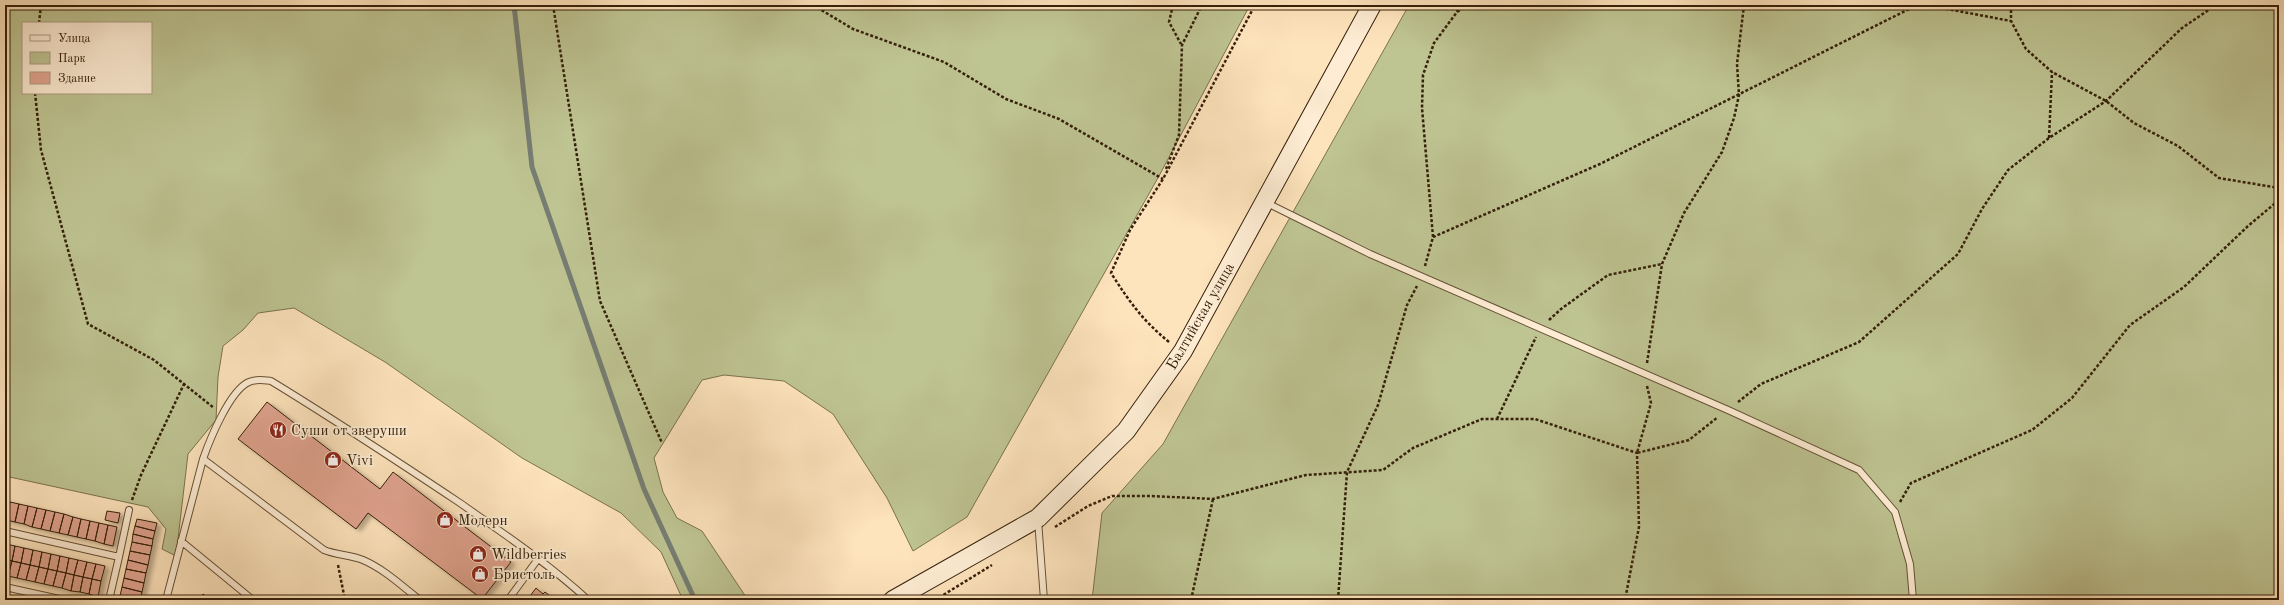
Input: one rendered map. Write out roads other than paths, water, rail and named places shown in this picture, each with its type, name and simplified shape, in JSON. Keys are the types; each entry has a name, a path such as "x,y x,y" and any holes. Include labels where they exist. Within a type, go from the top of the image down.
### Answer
{"main road":[{"name":"Балтийская улица","path":"893,600 1038,518 1126,431 1183,351 1372,5"}],"lane":[{"path":"1264,201 1370,254 1728,410 1859,470 1894,512 1910,564 1913,600"},
{"path":"166,600 203,459 212,432 239,390 248,382 259,379 271,381 364,438 561,575 588,600"},
{"path":"203,459 324,550 336,555 362,559 377,567 420,600"},
{"path":"109,600 129,510"},
{"path":"1038,518 1044,600"},
{"path":"5,531 119,557"},
{"path":"181,541 253,600"},
{"path":"508,600 538,559"},
{"path":"5,587 64,600"}],"waterway":[{"path":"514,5 532,167 644,489 695,600"}],"place":[{"name":"Суши от зверуши","path":"278,430"},
{"name":"Vivi","path":"333,460"},
{"name":"Модерн","path":"445,520"},
{"name":"Wildberries","path":"478,554"},
{"name":"Бристоль","path":"480,574"}]}
